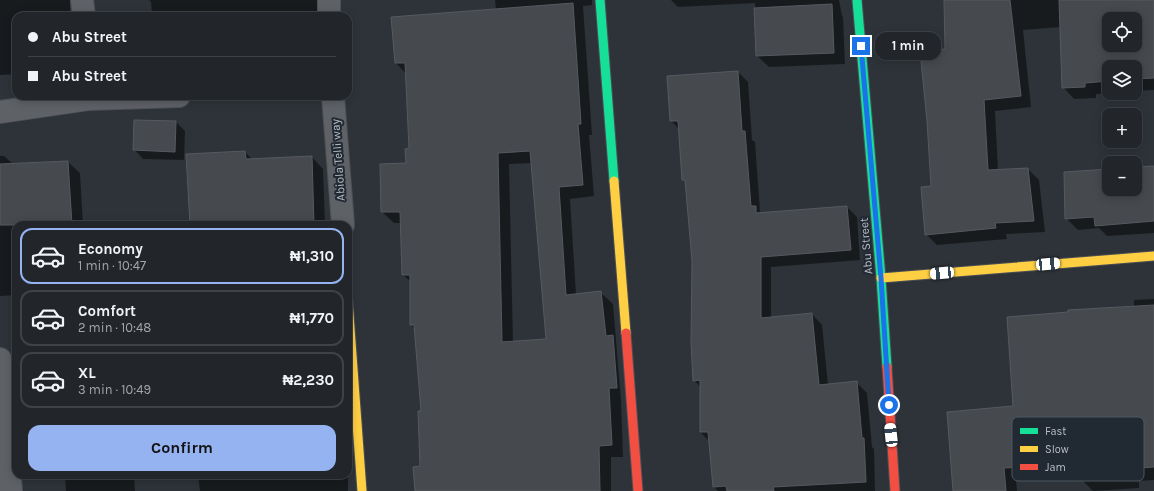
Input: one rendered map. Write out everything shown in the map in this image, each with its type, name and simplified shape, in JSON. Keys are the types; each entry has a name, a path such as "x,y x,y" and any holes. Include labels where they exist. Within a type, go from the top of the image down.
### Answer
{"street":[{"path":"82,0 84,12"},
{"path":"329,0 329,12"},
{"path":"600,0 638,491"},
{"name":"Abu Street","path":"858,0 881,278 895,491"},
{"path":"0,112 76,100"},
{"name":"Abiola Telli way","path":"333,100 343,221"},
{"path":"881,278 1154,256"},
{"path":"352,355 362,491"},
{"path":"0,359 11,491"}],"building":[{"path":"944,0 1010,0 1021,96 984,100 988,170 1028,168 1034,221 995,223 996,228 925,235 921,187 931,186 927,121 920,51 945,49"},
{"path":"1059,0 1154,0 1154,78 1142,79 1142,60 1102,60 1102,82 1085,83 1085,87 1062,88"},
{"path":"573,3 581,124 578,124 583,185 559,187 566,295 601,291 606,336 613,335 617,388 609,388 612,445 599,446 600,491 415,491 413,467 420,466 418,411 421,411 414,325 410,325 410,275 402,275 400,212 381,212 380,164 406,163 405,149 409,148 405,63 395,63 391,17","holes":["530,151 546,339 502,342 498,153"]},
{"path":"832,4 834,53 756,56 754,8"},
{"path":"738,71 742,131 745,131 751,206 756,206 756,213 847,206 851,250 761,257 761,318 812,313 819,385 857,381 862,438 864,438 866,482 773,487 774,491 727,491 726,486 713,487 708,432 700,432 700,380 693,381 691,342 692,261 685,180 682,180 678,121 670,121 667,76"},
{"path":"134,120 176,121 175,152 133,150"},
{"path":"245,151 246,159 312,156 314,221 190,221 186,154"},
{"path":"68,161 72,221 12,221 12,225 0,225 0,164"},
{"path":"1154,166 1154,221 1095,226 1094,217 1065,219 1064,172 1102,169 1102,196 1142,196 1142,167"},
{"path":"1154,305 1154,467 1144,468 1144,417 1012,417 1012,468 1004,468 1006,491 953,491 947,412 1013,406 1007,317 1068,312 1068,310"}],"traffic: fast":[{"path":"600,0 614,181"},
{"path":"857,0 881,278 887,367"}],"traffic: slow":[{"path":"614,181 626,333"},
{"path":"881,278 1154,256"},
{"path":"352,355 362,491"}],"traffic: jam":[{"path":"626,333 638,491"},
{"path":"887,367 895,491"}],"route":[{"path":"861,46 881,278 889,405"}]}
